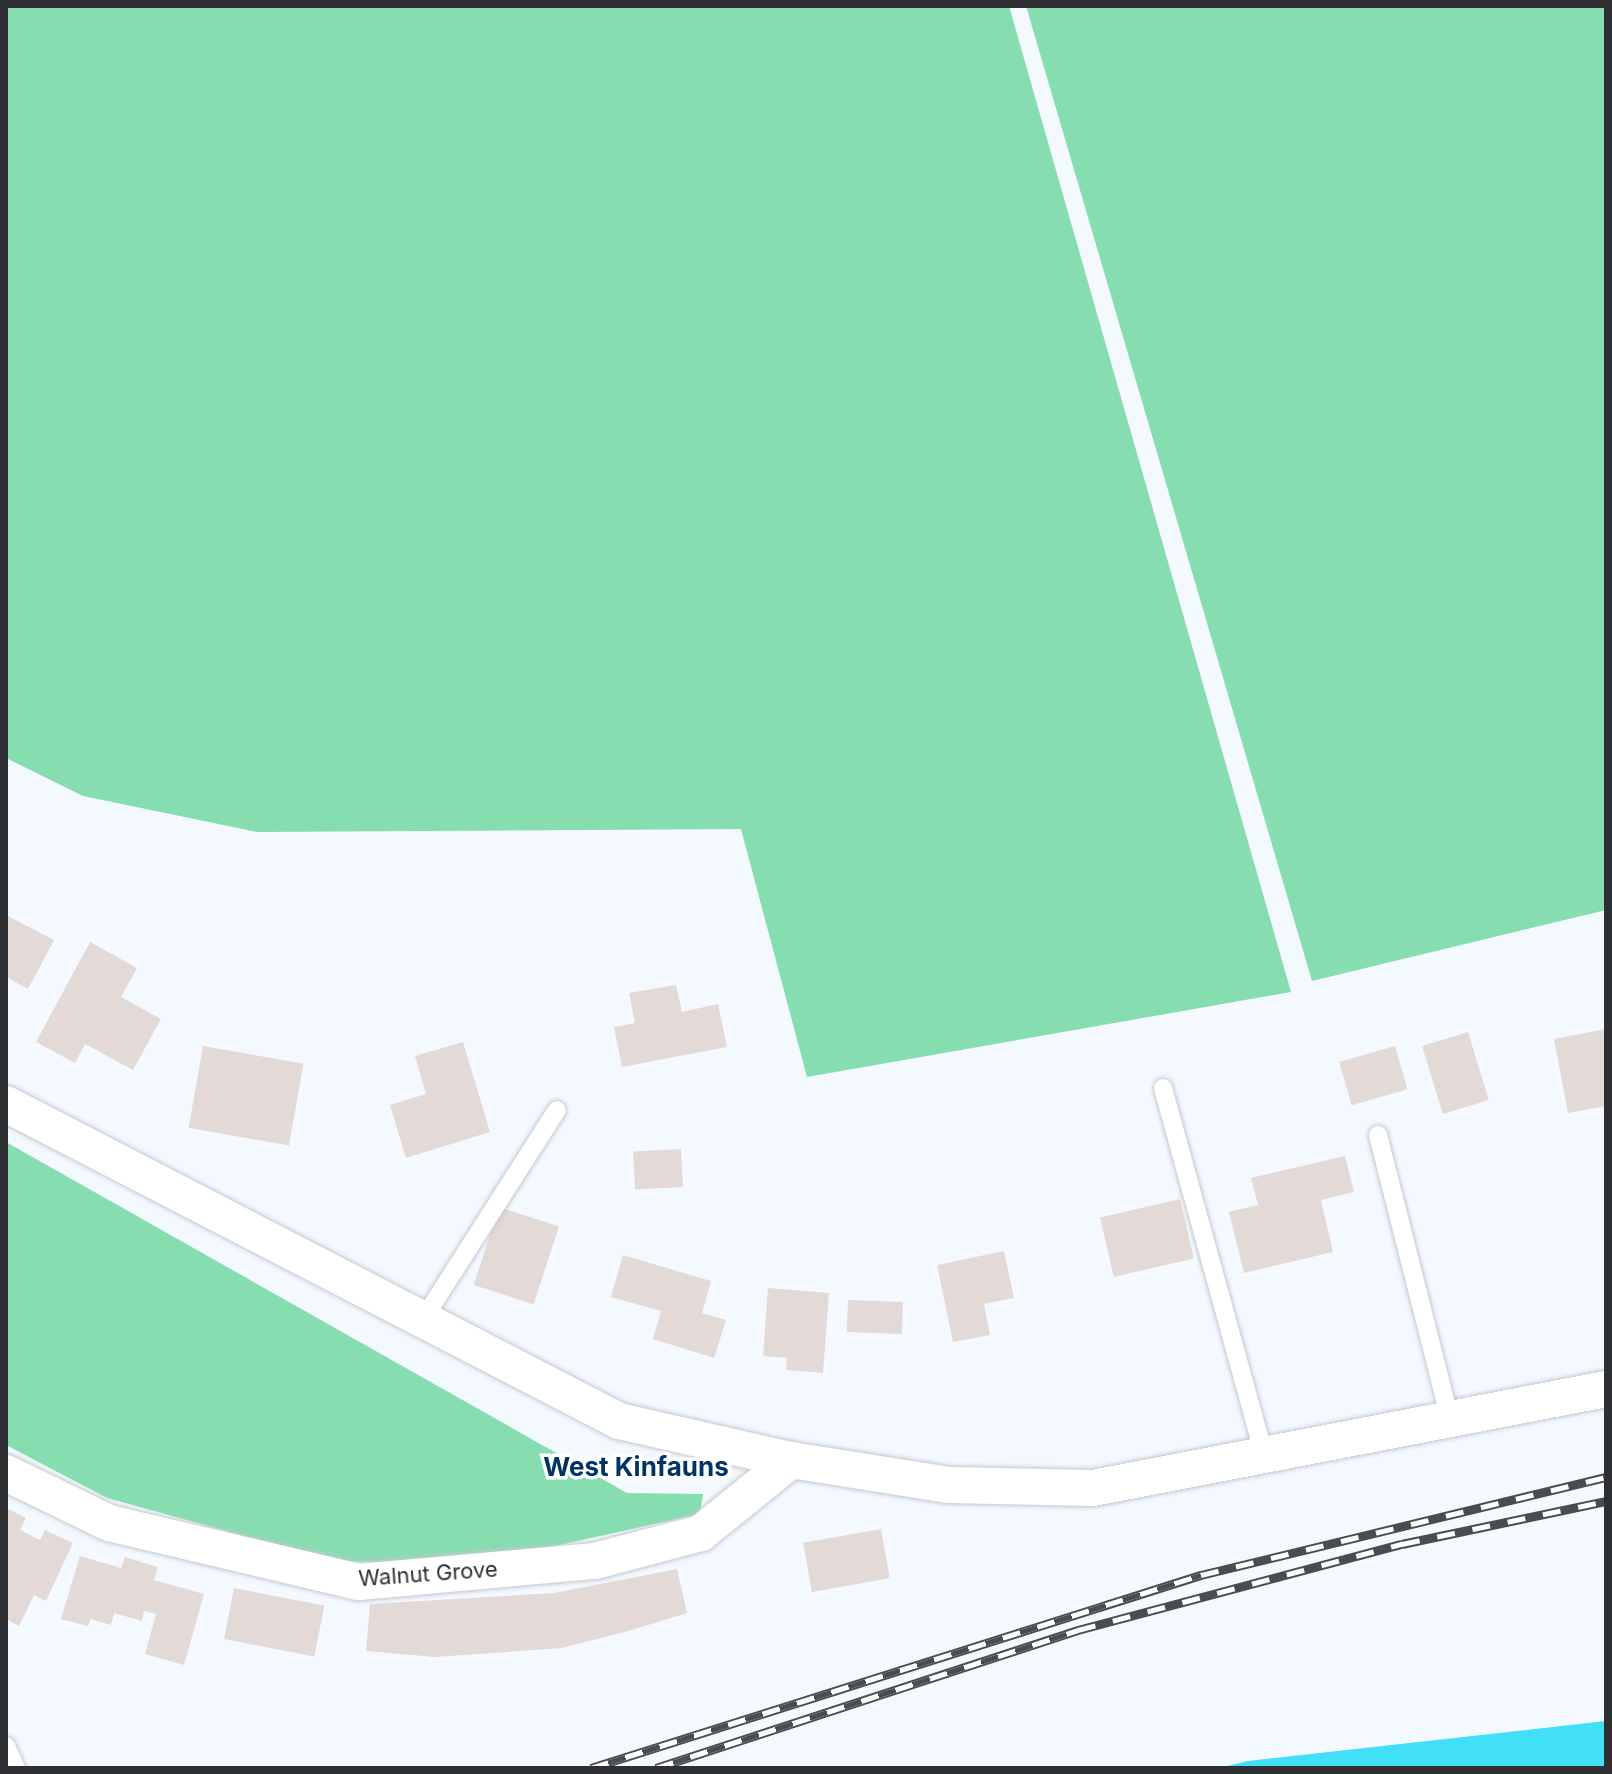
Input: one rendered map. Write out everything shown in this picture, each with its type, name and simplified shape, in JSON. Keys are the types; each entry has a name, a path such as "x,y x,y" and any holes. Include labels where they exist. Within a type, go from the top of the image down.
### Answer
{"street":[{"path":"6,1104 619,1421 791,1460 948,1485 1093,1488 1606,1389"},
{"name":"Walnut Grove","path":"6,1473 109,1523 359,1582 595,1561 701,1533 791,1460"}],"lane":[{"path":"1163,1088 1264,1455"},
{"path":"422,1321 557,1110"},
{"path":"1378,1135 1450,1419"},
{"path":"6,1746 16,1768"}],"green space":[{"path":"6,6 1009,6 1291,992 807,1077 741,829 257,832 83,796 6,758"},
{"path":"1026,6 1606,6 1606,910 1312,981"},
{"path":"6,1142 627,1493 703,1494 700,1514 473,1564 335,1561 107,1498 6,1445"}],"water":[{"path":"1606,1721 1606,1768 1219,1768 1248,1761"}],"building":[{"path":"6,915 54,940 28,989 6,977"},
{"path":"90,942 137,968 121,997 161,1019 133,1070 85,1044 75,1063 36,1042"},
{"path":"676,985 682,1012 718,1004 727,1047 622,1067 614,1027 635,1023 629,993"},
{"path":"1606,1029 1606,1106 1568,1113 1554,1039"},
{"path":"1468,1032 1489,1100 1443,1114 1422,1046"},
{"path":"463,1042 490,1132 406,1158 390,1105 426,1094 415,1056"},
{"path":"203,1046 303,1064 289,1145 189,1128"},
{"path":"1395,1046 1407,1089 1352,1105 1339,1062"},
{"path":"681,1149 683,1187 635,1189 633,1152"},
{"path":"1345,1156 1354,1192 1321,1200 1333,1252 1244,1273 1229,1212 1258,1205 1251,1178"},
{"path":"1180,1199 1194,1258 1114,1277 1100,1217"},
{"path":"499,1207 559,1226 534,1304 474,1285"},
{"path":"1004,1251 1014,1298 984,1304 990,1335 953,1342 937,1265"},
{"path":"623,1255 711,1281 702,1313 726,1320 714,1358 653,1339 661,1311 611,1297"},
{"path":"768,1288 829,1293 823,1373 786,1370 787,1358 763,1356"},
{"path":"848,1300 903,1302 902,1334 847,1332"},
{"path":"6,1508 26,1518 20,1530 40,1540 45,1530 73,1543 46,1601 34,1595 19,1626 6,1619"},
{"path":"881,1529 890,1578 812,1592 803,1543"},
{"path":"80,1556 121,1568 125,1557 158,1567 154,1580 204,1594 184,1665 145,1654 156,1614 144,1611 142,1621 114,1613 111,1625 91,1619 88,1626 61,1619"},
{"path":"677,1569 687,1613 632,1630 562,1648 435,1657 366,1651 370,1604 554,1593"},
{"path":"234,1588 324,1606 314,1657 224,1639"}],"railway":[{"path":"591,1768 1201,1575 1606,1477"},
{"path":"656,1768 1078,1630 1402,1544 1606,1501"}],"district":[{"name":"West Kinfauns","path":"636,1467"}]}
